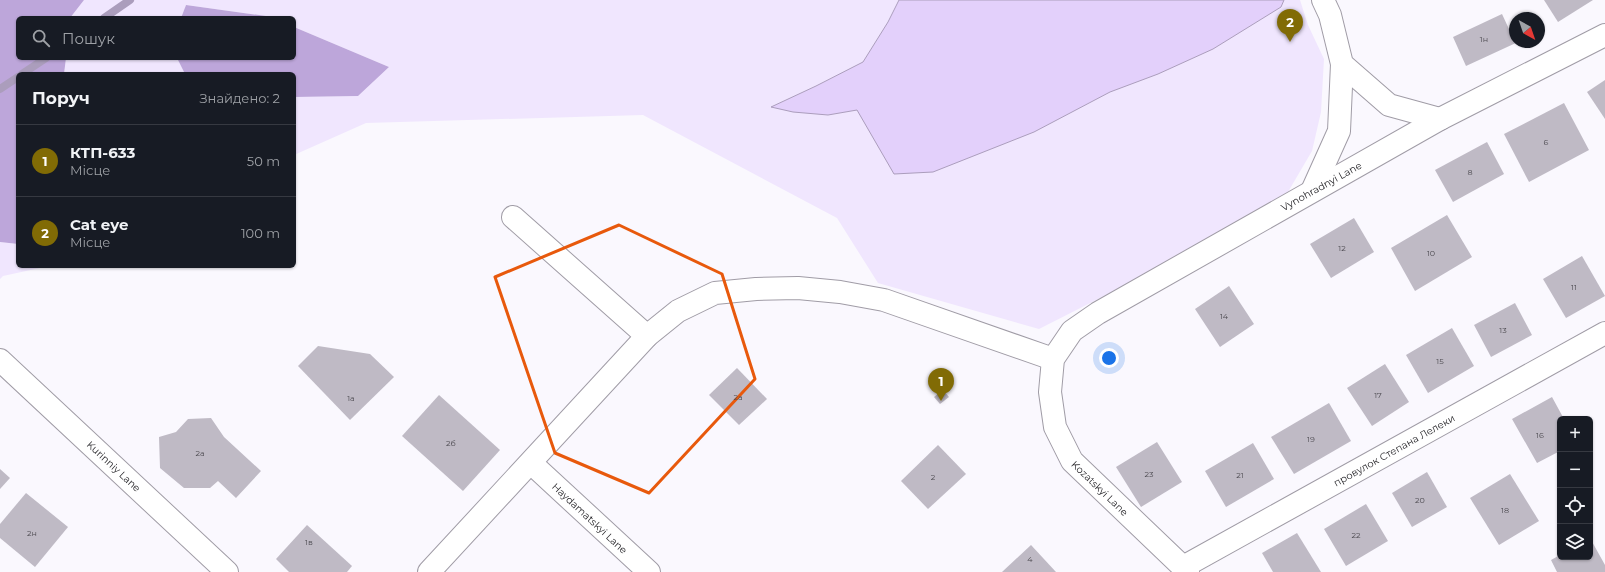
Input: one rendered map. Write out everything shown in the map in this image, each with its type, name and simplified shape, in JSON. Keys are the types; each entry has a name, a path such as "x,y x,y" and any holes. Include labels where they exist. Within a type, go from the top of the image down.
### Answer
{"street":[{"path":"1312,191 1339,131 1342,64 1330,15 1323,0"},
{"name":"Vynohradnyi Lane","path":"1053,359 1072,331 1098,313 1440,119 1605,36"},
{"path":"1342,64 1389,105 1440,119"},
{"path":"513,217 647,336"},
{"path":"429,572 647,336 678,311 715,293 756,289 798,288 840,292 884,300 1053,359"},
{"name":"провулок Степана Лелеки","path":"1185,569 1605,334"},
{"name":"Kozatskyi Lane","path":"1053,359 1050,392 1055,427 1072,461 1185,569"},
{"name":"Kurinniy Lane","path":"0,360 228,572"},
{"name":"Haydamatskyi Lane","path":"531,463 649,572"}],"highlighted area":[{"path":"619,225 722,274 755,379 649,493 555,453 495,277"}],"shaded area":[{"path":"0,0 84,0 72,16 16,16 16,60 66,60 64,72 16,72 16,244 0,242"},
{"path":"84,0 899,0 888,22 863,62 771,107 828,115 857,110 998,145 1034,132 1110,92 1158,74 1213,49 1281,7 1284,0 1300,0 1308,25 1324,59 1321,112 1312,151 1288,192 1171,262 1039,329 878,283 837,218 643,115 366,123 296,154 296,97 358,96 389,67 296,28 296,16 266,16 186,5 182,16 72,16"},
{"path":"899,0 1284,0 1281,7 1213,49 1158,74 1110,92 1034,132 933,172 894,174 857,110 828,115 793,112 771,107 863,62 888,22"},
{"path":"186,5 266,16 182,16"},
{"path":"296,28 389,67 358,96 296,97 296,72 184,72 178,60 296,60"},
{"path":"66,60 178,60 184,72 64,72"},
{"path":"0,242 16,244 16,268 40,268 3,276 0,279"}],"building":[{"path":"1544,0 1593,0 1558,22"},
{"path":"1502,14 1509,29 1509,46 1466,66 1453,37"},
{"path":"1605,80 1605,119 1587,92"},
{"path":"1564,103 1589,150 1529,182 1504,134"},
{"path":"1487,142 1504,174 1453,202 1435,170"},
{"path":"1447,215 1472,257 1415,291 1391,248"},
{"path":"1354,218 1374,252 1331,278 1310,244"},
{"path":"1582,256 1605,296 1566,318 1543,279"},
{"path":"1229,286 1254,324 1220,347 1195,309"},
{"path":"1515,303 1532,335 1491,357 1474,325"},
{"path":"1452,328 1474,366 1428,393 1406,355"},
{"path":"318,346 370,354 394,377 350,420 298,366"},
{"path":"1385,364 1409,402 1372,426 1347,388"},
{"path":"737,368 767,399 739,425 709,395"},
{"path":"943,390 949,397 940,404 934,397"},
{"path":"439,395 500,450 463,491 402,436"},
{"path":"1552,397 1562,416 1557,416 1557,453 1537,463 1512,419"},
{"path":"1329,403 1351,441 1294,474 1271,437"},
{"path":"211,418 224,437 261,471 236,498 218,481 210,488 184,488 160,468 159,437 176,432 188,419"},
{"path":"1157,442 1182,482 1141,507 1116,467"},
{"path":"1253,443 1274,479 1226,507 1205,471"},
{"path":"938,445 966,474 928,509 901,481"},
{"path":"0,469 10,478 0,489"},
{"path":"1427,472 1447,507 1412,527 1392,493"},
{"path":"1510,474 1539,521 1499,545 1470,498"},
{"path":"26,493 68,527 35,567 0,538 0,524"},
{"path":"1366,504 1388,541 1346,566 1324,529"},
{"path":"307,525 352,566 347,572 289,572 276,559"},
{"path":"1297,533 1321,572 1273,572 1262,553"},
{"path":"1593,543 1605,565 1605,572 1557,572 1551,560 1557,557 1557,560 1593,560"},
{"path":"1031,545 1056,572 1002,572"}],"waterway":[{"path":"107,16 130,0"},
{"path":"25,72 43,60"},
{"path":"0,89 16,78"}],"place":[{"name":"Cat eye","path":"1290,42"},
{"name":"КТП-633","path":"941,401"}]}
